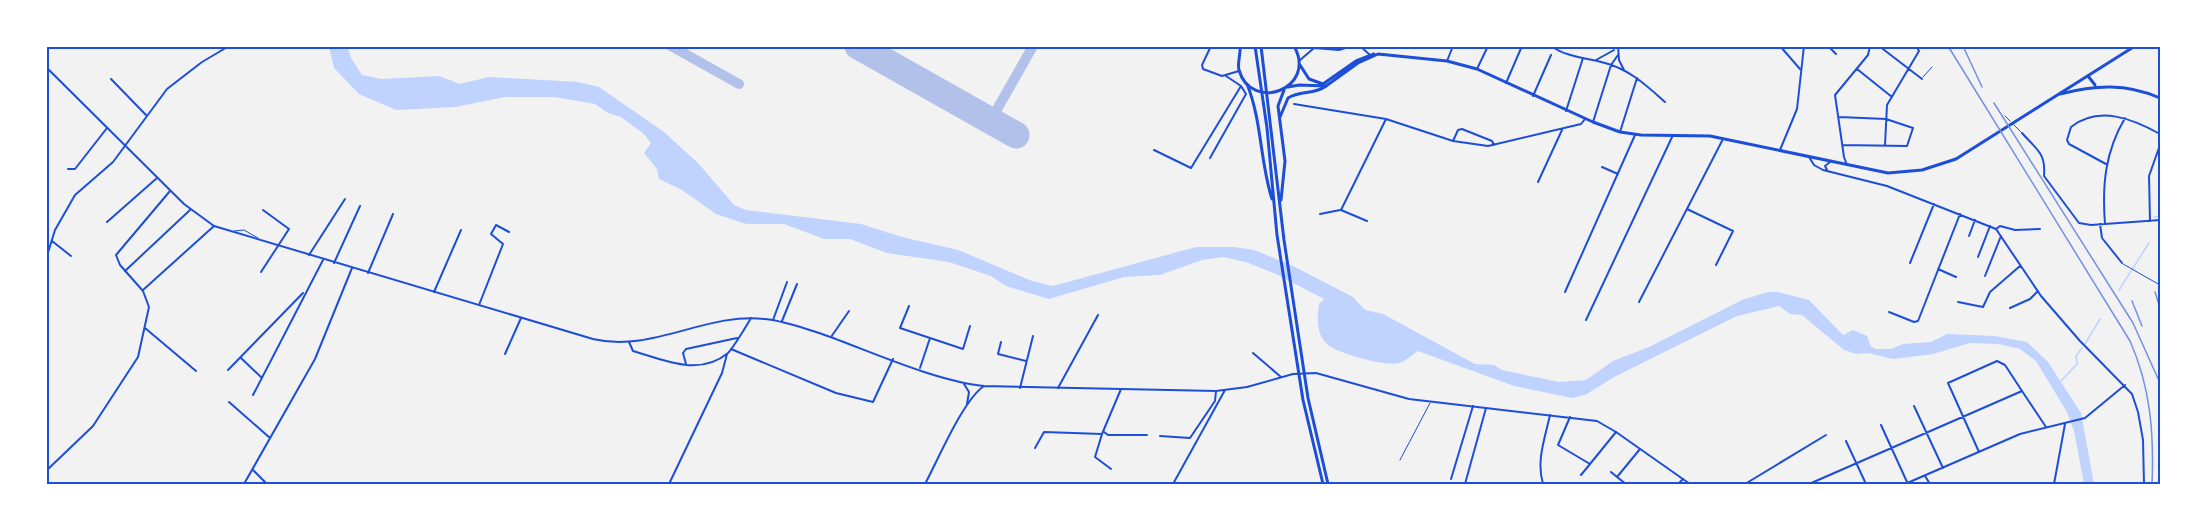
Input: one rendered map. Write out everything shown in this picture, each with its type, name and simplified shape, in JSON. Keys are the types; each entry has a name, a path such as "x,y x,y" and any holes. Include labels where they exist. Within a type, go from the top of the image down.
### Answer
{"main road":[{"path":"1242,46 1240,71 1255,107 1266,182 1274,208"},
{"path":"1255,46 1267,128 1274,208 1303,400 1323,484"},
{"path":"1261,46 1273,127 1280,205 1308,398 1328,484"},
{"path":"1294,46 1308,79 1323,84 1370,55 1447,61 1477,69 1566,111 1620,132 1635,135 1723,138 1888,173 1922,170 1956,159 2135,46"},
{"path":"1280,119 1288,98 1299,93 1320,91 1358,63 1378,54"},
{"path":"1280,205 1285,161 1278,106 1286,88 1296,76 1299,62"},
{"path":"2088,76 2090,82 2096,86"},
{"path":"1247,84 1269,93 1299,85 1326,86"},
{"path":"2060,94 2096,86 2136,89 2160,98"}],"street":[{"path":"220,46 222,51"},
{"path":"46,259 55,230 75,195 92,182 126,146 146,115 173,84 202,62 229,46"},
{"path":"1210,158 1246,94 1241,86 1226,76 1203,69 1202,65 1211,46"},
{"path":"1299,62 1314,48 1340,50 1352,46"},
{"path":"1360,46 1370,55"},
{"path":"1447,61 1453,46"},
{"path":"1477,69 1488,46"},
{"path":"1506,83 1522,46"},
{"path":"1551,46 1564,54 1612,63 1637,78 1665,102"},
{"path":"1780,46 1800,69"},
{"path":"1780,150 1797,109 1804,46"},
{"path":"1828,46 1836,54"},
{"path":"1849,166 1844,161 1835,95 1868,55 1870,46"},
{"path":"1880,46 1922,79"},
{"path":"1885,145 1887,105 1919,51 1916,46"},
{"path":"1595,60 1616,48"},
{"path":"1616,48 1624,70"},
{"path":"1593,122 1616,48"},
{"path":"1533,96 1551,55"},
{"path":"1612,63 1618,55"},
{"path":"1566,111 1583,58"},
{"path":"46,67 190,210 214,226 600,341 629,342 723,320 752,318 782,321 962,382 984,386 1216,391 1301,373 1322,374 1394,396 1597,421 1617,432 1690,484"},
{"path":"1857,69 1892,97"},
{"path":"1226,76 1240,71"},
{"path":"1620,132 1637,78"},
{"path":"111,79 146,115"},
{"path":"1154,150 1191,168 1241,86"},
{"path":"1294,104 1386,119 1454,141 1494,145 1581,124 1585,119"},
{"path":"2106,164 2072,147 2067,140 2068,133 2076,123 2101,116 2125,118 2160,134"},
{"path":"1839,117 1887,119 1913,128 1907,146 1842,144"},
{"path":"2105,224 2106,164 2112,141 2125,118"},
{"path":"1341,210 1386,119"},
{"path":"68,169 75,169 107,128"},
{"path":"1454,141 1458,130 1462,129 1492,141 1494,145"},
{"path":"1538,182 1562,129"},
{"path":"2022,134 2042,156 2046,166 2044,176 2076,221 2082,224 2105,224 2160,220"},
{"path":"1565,292 1635,135"},
{"path":"1586,320 1673,135"},
{"path":"1639,302 1723,138"},
{"path":"2150,221 2149,176 2160,145"},
{"path":"1809,157 1815,166 1830,172 1887,186 1996,229 2038,291 2080,341 2125,385 2138,412 2144,484"},
{"path":"1830,162 1825,167 1830,172"},
{"path":"1602,167 1618,174"},
{"path":"107,222 157,178"},
{"path":"46,471 93,426 107,408 138,357 149,307 142,291 116,259 117,252 170,191"},
{"path":"309,255 345,199"},
{"path":"1910,263 1934,204"},
{"path":"334,263 360,206"},
{"path":"1687,209 1733,231 1716,265"},
{"path":"125,271 190,210"},
{"path":"261,272 289,227 263,210"},
{"path":"1320,214 1341,210 1367,220"},
{"path":"368,273 393,214"},
{"path":"1889,312 1914,322 1918,321 1960,214"},
{"path":"1969,236 1975,220"},
{"path":"2100,224 2101,236 2122,263"},
{"path":"479,305 503,244 491,234 496,225 509,232"},
{"path":"142,291 214,226"},
{"path":"1978,257 1990,226"},
{"path":"1996,229 1999,226 2015,230 2040,229"},
{"path":"434,292 461,230"},
{"path":"1985,276 2001,236"},
{"path":"52,241 71,256"},
{"path":"253,395 323,260"},
{"path":"1958,302 1983,307 1990,292 2020,266"},
{"path":"243,484 315,359 352,268"},
{"path":"1938,269 1956,277"},
{"path":"773,320 787,282"},
{"path":"782,321 796,284"},
{"path":"228,370 305,291"},
{"path":"2010,308 2030,299 2038,291"},
{"path":"909,306 900,328 963,349 970,326"},
{"path":"831,337 849,311"},
{"path":"1058,388 1098,315"},
{"path":"505,354 521,318"},
{"path":"669,484 722,373 727,354 752,318"},
{"path":"146,328 196,371"},
{"path":"1020,388 1033,336"},
{"path":"686,366 683,353 686,349 737,338"},
{"path":"920,368 930,338"},
{"path":"629,342 632,351 686,366 707,364 727,354"},
{"path":"1001,342 998,354 1026,361"},
{"path":"731,349 836,393 873,402 893,359"},
{"path":"1253,353 1281,377"},
{"path":"241,358 262,378"},
{"path":"1979,452 1947,384 1995,361 2003,363 2046,427"},
{"path":"962,382 969,395"},
{"path":"974,385 975,393"},
{"path":"966,406 974,385"},
{"path":"1881,425 1907,484 2020,434 2085,418 2125,385"},
{"path":"925,484 966,406 975,393 984,386"},
{"path":"1111,469 1095,457 1121,389"},
{"path":"1173,484 1225,390"},
{"path":"1160,436 1190,438 1215,401 1216,391"},
{"path":"1809,484 2022,391"},
{"path":"229,402 270,438"},
{"path":"1451,478 1473,406"},
{"path":"1914,406 1943,468"},
{"path":"1465,484 1486,408"},
{"path":"1543,484 1540,469 1541,455 1550,415"},
{"path":"1570,417 1558,445 1590,464"},
{"path":"2054,484 2065,424"},
{"path":"1035,448 1044,432 1147,435"},
{"path":"1581,475 1617,432"},
{"path":"1745,484 1826,435"},
{"path":"1846,441 1866,484"},
{"path":"1617,477 1640,448"},
{"path":"253,470 267,484"},
{"path":"1611,472 1626,484"},
{"path":"1925,476 1930,484"},
{"path":"1678,484 1683,479"}],"lane":[{"path":"1922,79 1932,67"},
{"path":"2005,116 2022,134"},
{"path":"2122,263 2160,285"},
{"path":"1400,460 1431,401"}],"water":[{"path":"329,47 348,47 351,58 362,75 382,79 439,76 460,84 489,77 578,82 599,87 664,132 699,164 734,205 746,210 861,224 902,237 958,250 1032,281 1053,286 1196,247 1235,247 1254,250 1293,266 1353,297 1365,310 1383,314 1475,364 1494,365 1502,370 1559,382 1586,380 1613,361 1649,347 1742,300 1768,292 1778,292 1809,300 1843,335 1853,330 1867,336 1871,347 1876,349 1891,349 1903,344 1931,342 1947,334 1995,336 2027,342 2048,362 2081,413 2094,484 2084,484 2074,431 2067,412 2036,361 2020,349 1998,344 1970,343 1933,354 1893,359 1868,353 1856,354 1844,350 1802,315 1790,314 1779,306 1737,316 1616,376 1585,395 1572,398 1514,386 1418,351 1404,361 1393,364 1350,355 1332,348 1323,340 1319,330 1319,304 1324,299 1276,274 1246,262 1223,257 1202,260 1160,275 1124,277 1049,299 1006,286 991,276 949,262 887,253 850,239 824,239 784,224 746,224 716,214 682,190 659,179 657,169 644,153 651,143 644,134 621,117 608,113 595,104 555,97 505,97 455,107 396,110 359,94 334,68"}],"waterway":[{"path":"2154,217 2160,216"},
{"path":"2119,290 2149,243"},
{"path":"2085,344 2100,319"},
{"path":"2061,381 2077,364 2076,356 2082,348"}],"taxiway":[{"path":"671,46 739,84"},
{"path":"972,110 986,115 996,111 1033,46"}],"runway":[{"path":"858,46 1016,135"}],"railway":[{"path":"1948,46 2130,341 2143,376 2150,412 2152,484"},
{"path":"1963,46 1982,87"},
{"path":"1994,103 2133,323 2160,383"},
{"path":"2155,292 2160,308"},
{"path":"2132,301 2142,326"}]}
